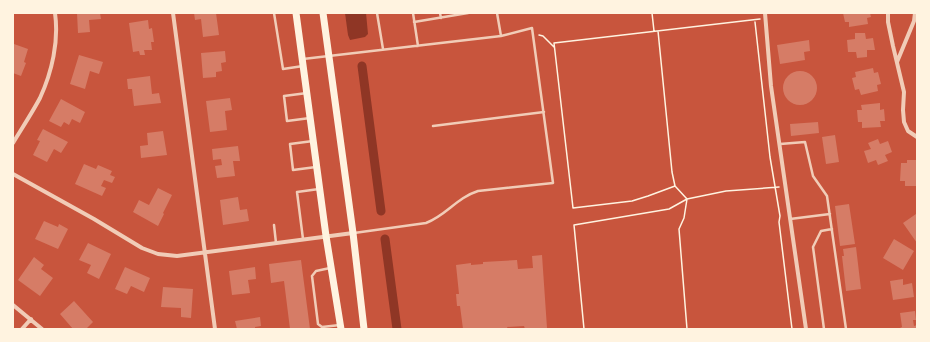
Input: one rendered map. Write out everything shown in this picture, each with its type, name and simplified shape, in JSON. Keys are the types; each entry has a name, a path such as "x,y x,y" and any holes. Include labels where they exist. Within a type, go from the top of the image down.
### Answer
{"main road":[{"path":"296,13 326,236 341,327"},
{"path":"323,13 353,233 364,329"}],"street":[{"path":"13,143 39,98 50,72 55,44 56,13"},
{"path":"173,13 215,329"},
{"path":"765,13 771,86 806,329"},
{"path":"888,13 888,22 904,92 904,122 908,131 917,137"},
{"path":"897,62 914,21 915,13"},
{"path":"13,174 94,219 142,248 158,254 178,256 353,233"},
{"path":"13,305 42,329"},
{"path":"22,329 31,319"}],"lane":[{"path":"274,13 283,69 329,56 501,36 532,28 553,183 478,191 468,194 460,199 445,213 426,223 353,233"},
{"path":"378,13 382,49"},
{"path":"413,13 418,46"},
{"path":"440,13 441,18"},
{"path":"414,22 468,13"},
{"path":"497,13 501,36"},
{"path":"307,93 284,96 287,121 311,118"},
{"path":"433,126 544,112"},
{"path":"314,141 290,144 293,170 317,167"},
{"path":"779,144 804,142 812,176 827,196 846,329"},
{"path":"303,239 297,192 320,188"},
{"path":"790,219 830,214"},
{"path":"274,224 276,242"},
{"path":"824,329 813,247 821,231 832,229"},
{"path":"331,268 316,271 312,276 318,324 322,327 341,327"}],"path":[{"path":"652,13 654,32"},
{"path":"675,186 632,200 573,208 554,43 755,21 760,19 765,13"},
{"path":"755,21 770,157 780,216 779,222 792,329"},
{"path":"658,31 672,172 675,186 687,199"},
{"path":"539,35 543,36 555,47"},
{"path":"584,329 574,225 669,209 687,199 726,191 785,186"},
{"path":"687,199 684,218 679,229 687,329"}],"shaded area":[{"path":"345,13 366,13 368,34 365,37 350,40"}],"building":[{"path":"77,13 100,13 101,19 89,20 90,32 78,33"},
{"path":"194,13 216,13 219,35 203,37 201,19 195,20"},
{"path":"843,13 870,13 871,17 867,18 868,24 849,27 849,22 845,22"},
{"path":"148,20 149,29 152,28 154,42 151,42 152,50 144,50 145,55 140,55 139,51 133,52 129,23"},
{"path":"855,33 865,33 866,39 873,38 875,50 867,50 867,57 857,58 856,52 848,52 847,40 855,39"},
{"path":"809,40 810,51 804,52 805,60 780,64 777,45"},
{"path":"14,44 28,49 24,62 26,63 21,76 13,73"},
{"path":"225,51 226,62 221,63 222,71 216,72 216,77 203,78 201,53"},
{"path":"79,55 103,62 99,74 90,71 85,89 70,84"},
{"path":"873,68 874,73 878,72 881,84 877,85 878,91 861,95 859,89 855,90 852,78 856,77 855,72"},
{"path":"803,71 812,76 816,81 816,95 812,100 807,104 797,105 793,104 784,95 783,85 784,81 793,72"},
{"path":"150,76 152,94 159,93 161,103 134,106 132,89 128,89 127,79"},
{"path":"230,98 232,110 225,111 227,130 210,132 206,101"},
{"path":"61,99 85,112 80,123 72,119 69,125 64,122 61,127 49,121"},
{"path":"880,103 880,110 884,109 885,121 880,121 881,127 862,128 862,122 858,122 857,110 862,110 861,105"},
{"path":"818,122 819,133 791,136 790,124"},
{"path":"43,129 68,142 61,153 54,149 47,162 33,155 40,141 37,140"},
{"path":"163,131 167,155 141,158 140,146 148,145 147,133"},
{"path":"835,135 839,162 826,164 822,137"},
{"path":"878,139 880,144 888,141 892,152 885,155 888,161 878,165 876,160 868,163 864,151 871,149 868,143"},
{"path":"238,146 240,161 233,161 235,176 217,178 215,166 222,165 221,159 213,160 212,149"},
{"path":"907,160 917,160 917,186 905,186 905,181 900,181 901,163 907,163"},
{"path":"84,164 96,169 98,165 112,171 110,175 115,177 112,183 104,180 101,186 106,188 102,196 75,184"},
{"path":"158,188 172,195 158,226 133,212 139,200 149,205"},
{"path":"238,197 240,210 247,209 249,221 223,225 220,200"},
{"path":"849,204 855,244 840,246 835,206"},
{"path":"916,214 917,215 917,243 903,223"},
{"path":"44,221 58,227 59,224 68,229 58,249 35,239"},
{"path":"894,239 914,251 903,270 883,258"},
{"path":"88,243 111,254 99,279 87,273 91,265 79,260"},
{"path":"856,247 861,289 846,291 842,256 844,256 843,249"},
{"path":"542,255 547,328 525,329 524,326 507,327 508,329 463,329 460,306 457,306 456,294 459,294 456,265 471,263 471,265 483,264 483,262 517,260 518,269 533,268 532,256"},
{"path":"34,257 44,265 41,269 53,278 40,296 18,280"},
{"path":"301,260 310,329 290,329 284,281 271,283 269,264"},
{"path":"125,267 150,278 144,292 131,286 127,294 115,289"},
{"path":"255,267 256,279 248,280 250,293 232,295 229,271"},
{"path":"903,279 903,285 912,283 914,297 893,300 890,281"},
{"path":"163,287 193,289 191,318 181,317 181,308 161,307"},
{"path":"74,301 93,322 86,329 73,329 60,314"},
{"path":"915,311 916,320 913,320 914,326 917,325 917,329 898,329 902,327 900,313"},
{"path":"260,317 261,326 255,327 255,329 237,329 235,321"}],"waterway":[{"path":"362,66 381,211"},
{"path":"385,239 397,329"}]}
